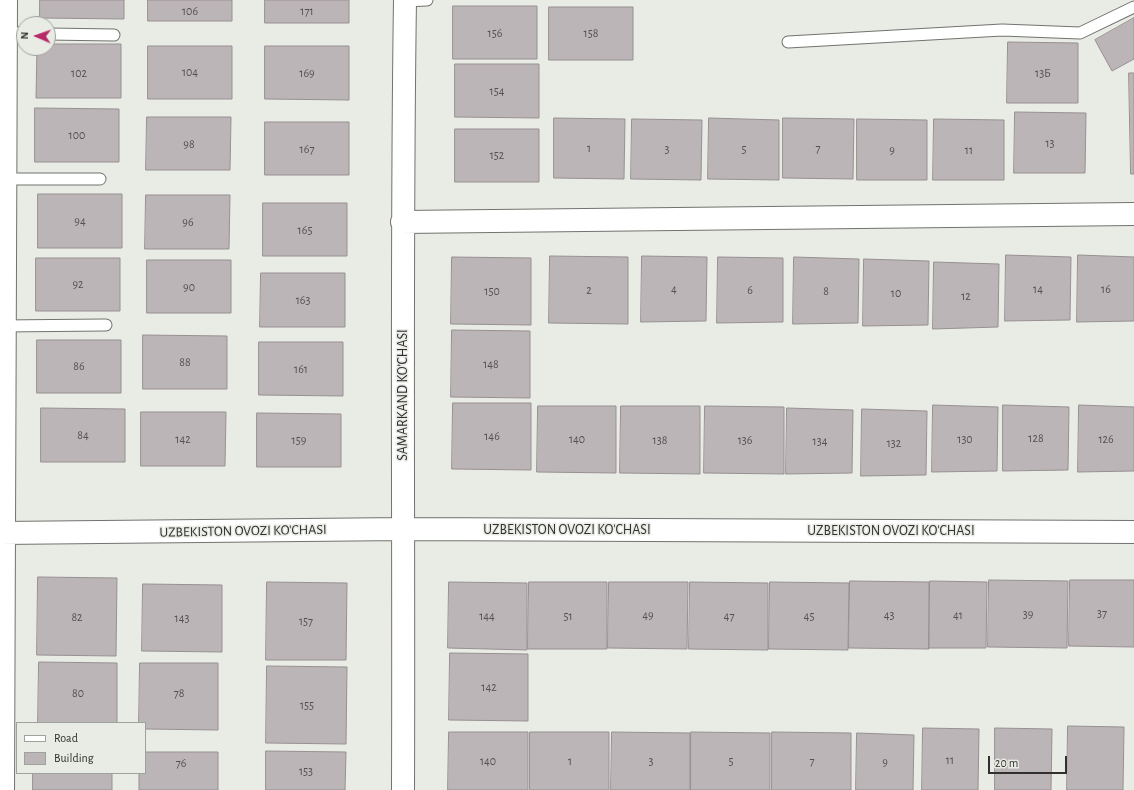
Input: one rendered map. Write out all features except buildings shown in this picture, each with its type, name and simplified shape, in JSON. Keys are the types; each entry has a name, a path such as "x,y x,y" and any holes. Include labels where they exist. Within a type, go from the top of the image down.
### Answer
{"street":[{"path":"3,790 6,744 2,533 2,179 10,33 6,0"},
{"name":"SAMARKAND KO’CHASI","path":"403,790 404,529 402,222 404,0"},
{"path":"402,222 1134,214"},
{"name":"UZBEKISTON OVOZI KO'CHASI","path":"2,533 404,529 1134,532"}],"lane":[{"path":"404,0 427,0"},
{"path":"788,42 1002,30 1080,33 1134,7"},
{"path":"56,34 114,35"},
{"path":"2,179 100,179"},
{"path":"2,326 106,325"}]}
